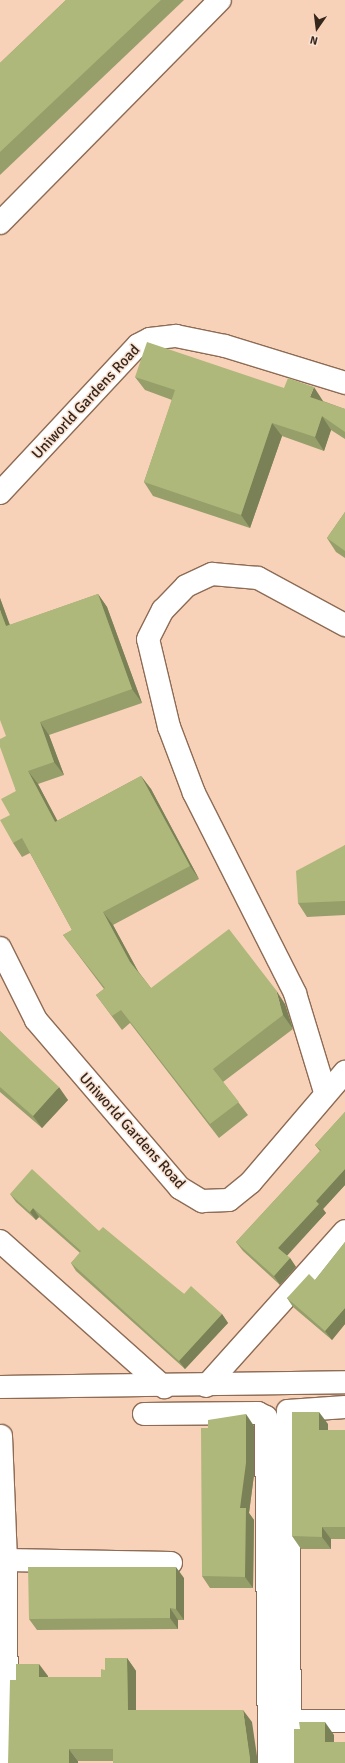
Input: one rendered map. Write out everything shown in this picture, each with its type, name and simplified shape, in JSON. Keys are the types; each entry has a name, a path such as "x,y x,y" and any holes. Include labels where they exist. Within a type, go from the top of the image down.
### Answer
{"street":[{"path":"0,223 220,0"},
{"name":"Uniworld Gardens Road","path":"0,494 138,345 150,339 176,336 225,346 345,383"},
{"path":"325,1092 295,993 194,793 169,727 148,639 163,610 186,586 212,574 258,578 345,625"},
{"name":"Uniworld Gardens Road","path":"0,948 36,1020 180,1188 202,1201 229,1200 251,1182 325,1092 345,1072"},
{"path":"206,1386 345,1231"},
{"path":"0,1241 164,1387"},
{"path":"0,1388 206,1386 275,1381 345,1382"},
{"path":"290,1763 288,1411 345,1407"},
{"path":"144,1414 258,1413 266,1417 269,1763"},
{"path":"1,1436 7,1763"},
{"path":"3,1560 171,1563"},
{"path":"290,1721 345,1721"}],"building":[{"path":"66,0 161,0 0,152 0,63"},
{"path":"147,342 284,388 288,378 314,387 310,397 345,409 345,432 322,416 315,437 272,423 241,515 144,482 175,390 135,377"},
{"path":"345,512 345,551 327,538"},
{"path":"98,594 132,689 40,722 54,762 28,771 55,822 141,776 190,866 103,912 130,962 151,988 229,929 276,990 283,1015 213,1069 239,1102 210,1124 121,1010 112,1016 96,995 105,988 63,935 72,930 22,838 13,843 0,820 10,815 1,799 16,791 0,747 0,739 6,736 0,720 0,610 6,626"},
{"path":"345,845 345,901 298,903 296,871"},
{"path":"0,1031 59,1087 33,1116 0,1087"},
{"path":"345,1112 345,1169 316,1201 319,1204 278,1248 290,1258 274,1276 236,1242 321,1150 315,1145"},
{"path":"32,1169 99,1231 103,1227 184,1294 191,1286 222,1314 179,1361 71,1263 81,1251 33,1208 30,1212 10,1194"},
{"path":"345,1242 345,1308 325,1331 287,1298 309,1274 315,1280"},
{"path":"292,1412 319,1412 319,1430 345,1430 345,1527 322,1527 322,1537 292,1536"},
{"path":"246,1414 246,1463 240,1508 246,1508 245,1577 202,1576 201,1428 208,1428 208,1420"},
{"path":"28,1567 176,1567 176,1609 170,1608 170,1618 29,1619"},
{"path":"105,1658 127,1658 128,1710 243,1710 250,1763 113,1763 113,1749 69,1749 69,1763 8,1763 10,1680 16,1680 16,1664 39,1664 39,1677 101,1677 101,1669 105,1670"},
{"path":"299,1722 325,1722 325,1742 345,1742 345,1763 294,1763 294,1729 300,1729"}]}
